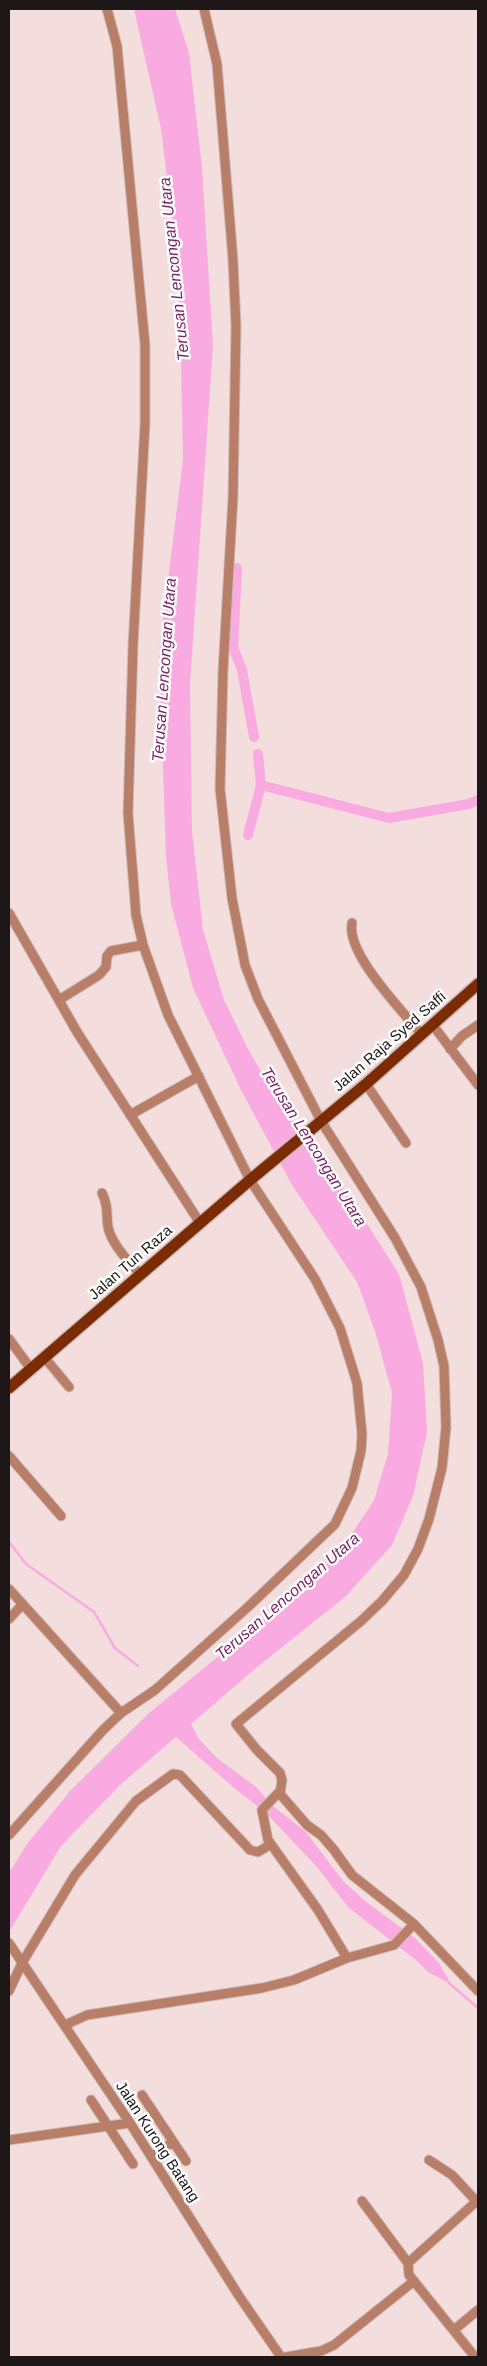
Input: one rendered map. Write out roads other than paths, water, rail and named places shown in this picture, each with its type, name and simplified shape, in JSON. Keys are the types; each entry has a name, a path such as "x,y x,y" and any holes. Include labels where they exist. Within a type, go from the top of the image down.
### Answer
{"main road":[{"name":"Jalan Raja Syed Saffi","path":"273,1161 366,1084 478,984"},
{"name":"Jalan Tun Raza","path":"9,1388 273,1161"}],"street":[{"path":"9,1836 120,1713 155,1690 326,1534 342,1514 361,1452 361,1412 354,1368 342,1334 315,1279 250,1180 198,1076 168,1014 143,945 136,915 128,813 133,645 145,424 145,345 117,46 107,9"},
{"path":"204,9 218,64 236,326 233,498 220,740 220,807 226,867 245,965 258,999 319,1123 395,1238 421,1287 438,1340 444,1366 446,1427 442,1468 429,1519 418,1549 404,1575 382,1601 361,1621 237,1721 237,1726 280,1773 282,1780 280,1791 262,1810 264,1832 318,1910 347,1958"},
{"path":"9,913 59,1000 200,1224"},
{"path":"352,923 352,938 362,958 421,1034"},
{"path":"59,1000 99,975 106,967 107,956 111,951 143,945"},
{"path":"432,1024 478,1085"},
{"path":"450,1049 462,1036 478,1025"},
{"path":"130,1115 198,1076"},
{"path":"366,1084 406,1143"},
{"path":"102,1193 107,1204 109,1232 118,1248 141,1275"},
{"path":"9,1339 31,1370"},
{"path":"45,1358 69,1388"},
{"path":"9,1456 61,1516"},
{"path":"9,1589 120,1713"},
{"path":"9,1619 22,1605"},
{"path":"9,1991 20,1960 75,1875 136,1800 173,1774 180,1775 250,1850 258,1852 271,1844"},
{"path":"280,1791 298,1816 321,1835 352,1875 412,1926 478,1991"},
{"path":"65,2026 87,2015 262,1988 294,1980 347,1958 394,1945 412,1926"},
{"name":"Jalan Kurong Batang","path":"9,1943 130,2122 239,2296 281,2357"},
{"path":"142,2095 186,2161"},
{"path":"91,2100 133,2164"},
{"path":"9,2140 130,2122"},
{"path":"151,2157 173,2142"},
{"path":"429,2160 452,2175 478,2201 408,2262 407,2270 475,2357"},
{"path":"362,2201 408,2262"},
{"path":"286,2357 321,2351 334,2345 414,2281"},
{"path":"454,2330 478,2310"}],"water":[{"name":"Terusan Lencongan Utara","path":"134,9 175,9 189,53 202,168 213,345 190,684 192,831 203,930 224,1000 249,1051 286,1113 353,1202 399,1274 423,1363 427,1432 413,1496 392,1545 345,1597 256,1668 191,1724 199,1739 217,1758 256,1787 272,1805 306,1832 343,1881 365,1901 415,1938 438,1962 452,1985 428,1972 417,1961 348,1907 317,1867 265,1812 233,1787 176,1737 121,1784 61,1846 9,1932 9,1873 27,1844 70,1791 149,1713 280,1606 346,1543 374,1500 388,1454 392,1393 375,1331 357,1282 292,1185 240,1088 193,988 171,904 166,856 159,652 183,460 180,316 172,217 161,129"}],"waterway":[{"path":"237,568 233,647 242,670 254,737"},
{"path":"258,754 261,785 389,818 469,804 478,800"},
{"path":"248,835 261,785"},
{"path":"9,1542 26,1564 94,1612 115,1648 138,1666"},
{"path":"449,1983 478,2008"}]}
